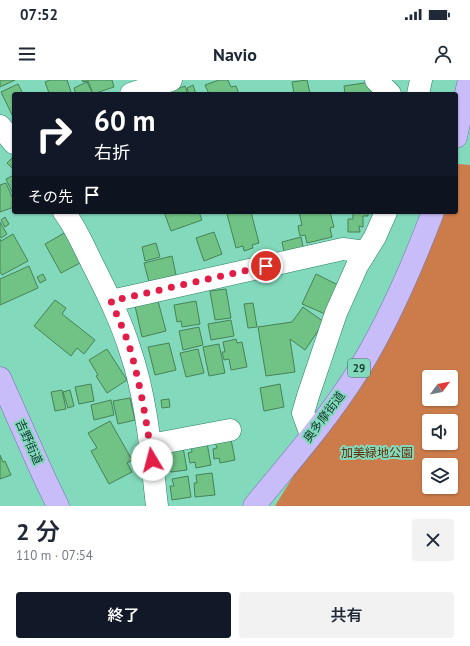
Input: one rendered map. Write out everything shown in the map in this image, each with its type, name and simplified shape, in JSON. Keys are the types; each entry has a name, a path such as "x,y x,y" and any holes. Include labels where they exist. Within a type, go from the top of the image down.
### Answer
{"main road":[{"path":"458,128 469,80"},
{"name":"奥多摩街道","path":"254,506 311,435 358,371 378,335 411,268 432,214"},
{"name":"吉野街道","path":"0,378 58,506"}],"street":[{"path":"376,80 388,92"},
{"path":"418,92 421,80"},
{"path":"141,92 165,81"},
{"path":"65,214 86,250 111,301 131,351 142,398 150,445 157,506"},
{"path":"311,435 303,413 308,396 336,313 357,266 375,237 385,214"},
{"path":"111,301 343,249 365,252"},
{"path":"150,445 230,430"}],"green space":[{"name":"加美緑地公園","path":"458,164 470,165 470,506 275,506 301,464 440,214 458,214"}],"building":[{"path":"0,80 15,80 0,87"},
{"path":"50,80 67,80 71,92 49,92 45,82"},
{"path":"82,80 112,80 114,87 99,92 92,92 88,81 83,82"},
{"path":"219,80 228,80 231,87 236,86 238,92 208,92 205,85"},
{"path":"307,80 310,92 294,92 292,82"},
{"path":"87,82 92,92 75,92 74,88"},
{"path":"371,82 373,92 345,92 344,86"},
{"path":"18,84 22,92 12,92 12,115 1,92"},
{"path":"193,85 195,92 188,92 187,88"},
{"path":"185,86 187,92 170,92"},
{"path":"12,158 12,168 7,163"},
{"path":"12,176 12,192 6,179"},
{"path":"6,183 12,196 12,208 0,212 0,185"},
{"path":"165,214 200,214 202,220 171,231"},
{"path":"227,214 252,214 259,243 252,245 253,248 244,251 243,246 236,248"},
{"path":"299,214 331,214 334,227 330,228 332,237 307,243 305,235 300,236 298,226 302,225"},
{"path":"353,214 368,214 368,216 363,216 363,227 359,226 360,232 348,232 348,219 353,219"},
{"path":"5,217 9,224 5,227 1,220"},
{"path":"0,222 7,234 1,238 0,236"},
{"path":"66,232 82,262 61,273 45,244"},
{"path":"214,232 222,254 204,261 196,238"},
{"path":"13,234 28,261 2,275 0,272 0,239 1,241"},
{"path":"301,237 304,251 285,256 282,242"},
{"path":"156,243 160,257 145,261 142,247"},
{"path":"172,256 176,275 149,282 144,263"},
{"path":"29,266 38,288 0,305 0,279"},
{"path":"43,274 46,280 40,283 37,277"},
{"path":"316,274 338,285 325,314 302,304"},
{"path":"226,289 231,318 215,320 210,291"},
{"path":"55,300 66,308 62,314 95,340 84,354 77,348 71,356 34,326"},
{"path":"158,301 166,331 142,337 135,306"},
{"path":"196,301 200,324 182,327 181,321 177,322 174,305"},
{"path":"253,303 257,327 248,328 244,304"},
{"path":"303,307 324,322 305,350 290,339 295,372 266,376 258,327 292,322"},
{"path":"231,320 234,336 211,340 208,324"},
{"path":"199,327 203,345 183,350 179,331"},
{"path":"236,339 237,343 242,342 247,367 231,370 229,359 224,360 222,352 225,352 223,342"},
{"path":"169,343 176,370 155,375 148,347"},
{"path":"219,344 225,373 209,376 203,347"},
{"path":"107,349 127,380 107,393 96,376 98,375 89,360"},
{"path":"198,349 204,373 186,377 180,353"},
{"path":"91,384 94,401 79,404 75,387"},
{"path":"280,384 284,407 264,411 260,388"},
{"path":"62,390 66,409 55,411 51,392"},
{"path":"70,390 74,406 68,408 63,392"},
{"path":"130,398 135,420 118,424 113,401"},
{"path":"169,399 170,407 162,408 161,400"},
{"path":"111,400 114,415 94,420 91,405"},
{"path":"110,421 132,460 127,463 132,472 109,484 91,451 97,448 88,433"},
{"path":"231,439 235,460 220,463 219,458 214,459 213,449 217,448 215,442"},
{"path":"207,443 211,465 196,468 195,462 190,463 188,453 192,452 191,446"},
{"path":"183,447 187,470 171,472 170,466 165,468 164,458 168,457 167,450"},
{"path":"0,455 3,462 5,461 11,475 0,479"},
{"path":"212,473 215,495 195,497 194,483 197,483 196,475"},
{"path":"188,476 191,497 172,500 170,486 174,486 172,479"}],"route":[{"path":"152,460 142,398 131,351 111,301 266,266"}]}
